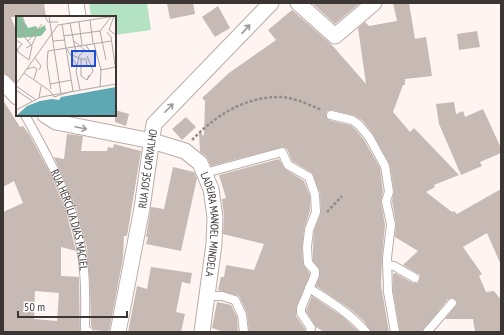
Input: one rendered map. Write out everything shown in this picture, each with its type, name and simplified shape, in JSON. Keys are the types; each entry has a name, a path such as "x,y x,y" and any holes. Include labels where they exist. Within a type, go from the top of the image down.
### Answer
{"street":[{"path":"76,3 78,16"},
{"name":"RUA JOSÉ CARVALHO","path":"118,332 142,208 154,124 271,3"},
{"path":"298,3 335,36 374,3"},
{"path":"3,82 16,97"},
{"name":"LADEIRA MANOEL MINDELA","path":"47,116 56,122 152,141 185,151 200,163 211,189 214,216 214,244 202,332"}],"lane":[{"path":"331,115 352,120 359,125 380,154 385,166 389,192 386,201 391,225 387,265 388,292 395,332"},
{"name":"RUA HERCÍLIA DIAS MACIEL","path":"26,116 62,183 75,221 84,270 85,329 89,332"},
{"path":"205,174 282,152 288,164 292,168 302,172 308,177 316,199 315,214 308,236 308,262 315,271 301,308 301,313 311,328 310,332"},
{"path":"387,265 394,266 415,278"},
{"path":"309,288 341,308 357,321 366,332"},
{"path":"207,296 222,296 235,300 242,315 244,332"},
{"path":"427,332 452,303"}],"path":[{"path":"185,151 190,141 215,117 249,101 280,97 310,105 331,115"},
{"path":"315,214 320,215 329,211 342,196"}],"green space":[{"path":"89,3 147,3 151,30 116,35 116,16 91,16"}],"building":[{"path":"3,3 44,3 46,16 11,17 16,30 16,83 3,72"},
{"path":"167,3 193,3 195,14 170,19"},
{"path":"312,3 360,3 335,24"},
{"path":"393,3 409,3 415,39 426,37 432,76 405,79 405,85 403,85 393,112 410,132 414,128 459,175 434,185 435,187 426,192 452,212 454,211 457,214 501,189 501,265 487,233 463,247 482,274 479,276 486,292 494,291 501,300 501,332 475,332 473,319 445,319 457,304 457,301 453,298 448,299 422,332 400,332 393,291 393,274 395,273 413,283 418,283 420,275 403,265 418,251 395,237 396,224 392,201 394,191 390,165 373,134 363,121 355,116 332,110 327,111 326,114 329,120 350,125 355,129 364,140 380,168 383,192 381,202 385,225 381,285 389,332 371,332 364,321 350,309 316,286 320,271 313,261 313,247 314,231 321,212 320,193 312,173 292,161 287,149 283,147 211,166 206,156 200,152 199,131 204,136 205,101 202,98 229,73 276,40 268,30 292,10 332,45 366,84 358,28 365,22 369,26 397,21"},
{"path":"218,6 230,28 215,37 202,17"},
{"path":"477,31 480,47 459,50 457,34"},
{"path":"3,100 20,127 23,126 29,134 50,173 66,211 76,251 61,247 61,276 79,277 80,332 3,332 3,212 23,203 14,181 3,187","holes":["35,291 59,293 57,321 34,319"]},
{"path":"454,102 456,114 463,111 465,117 483,109 501,148 501,153 480,162 482,166 461,175 439,124 436,104"},
{"path":"116,110 129,114 126,126 115,122"},
{"path":"186,117 196,127 182,140 172,129"},
{"path":"67,134 83,136 81,151 107,151 108,147 113,148 114,144 141,151 127,236 124,236 123,258 109,332 94,330 91,326 87,248 76,207 54,157 64,159"},
{"path":"279,159 285,169 304,181 310,196 310,211 304,229 302,247 303,264 310,274 296,308 296,316 305,329 305,332 249,332 247,313 239,296 218,290 221,277 224,277 226,265 254,270 264,244 223,234 224,216 222,199 226,198 219,175"},
{"path":"173,167 194,172 197,178 181,251 146,244 151,207 164,209"},
{"path":"151,267 192,273 190,284 182,282 176,312 185,314 181,332 128,332 137,286 147,289"},
{"path":"312,296 343,317 359,332 324,332 316,327 306,311"},
{"path":"217,302 231,305 237,317 238,332 224,332 212,328"}]}
